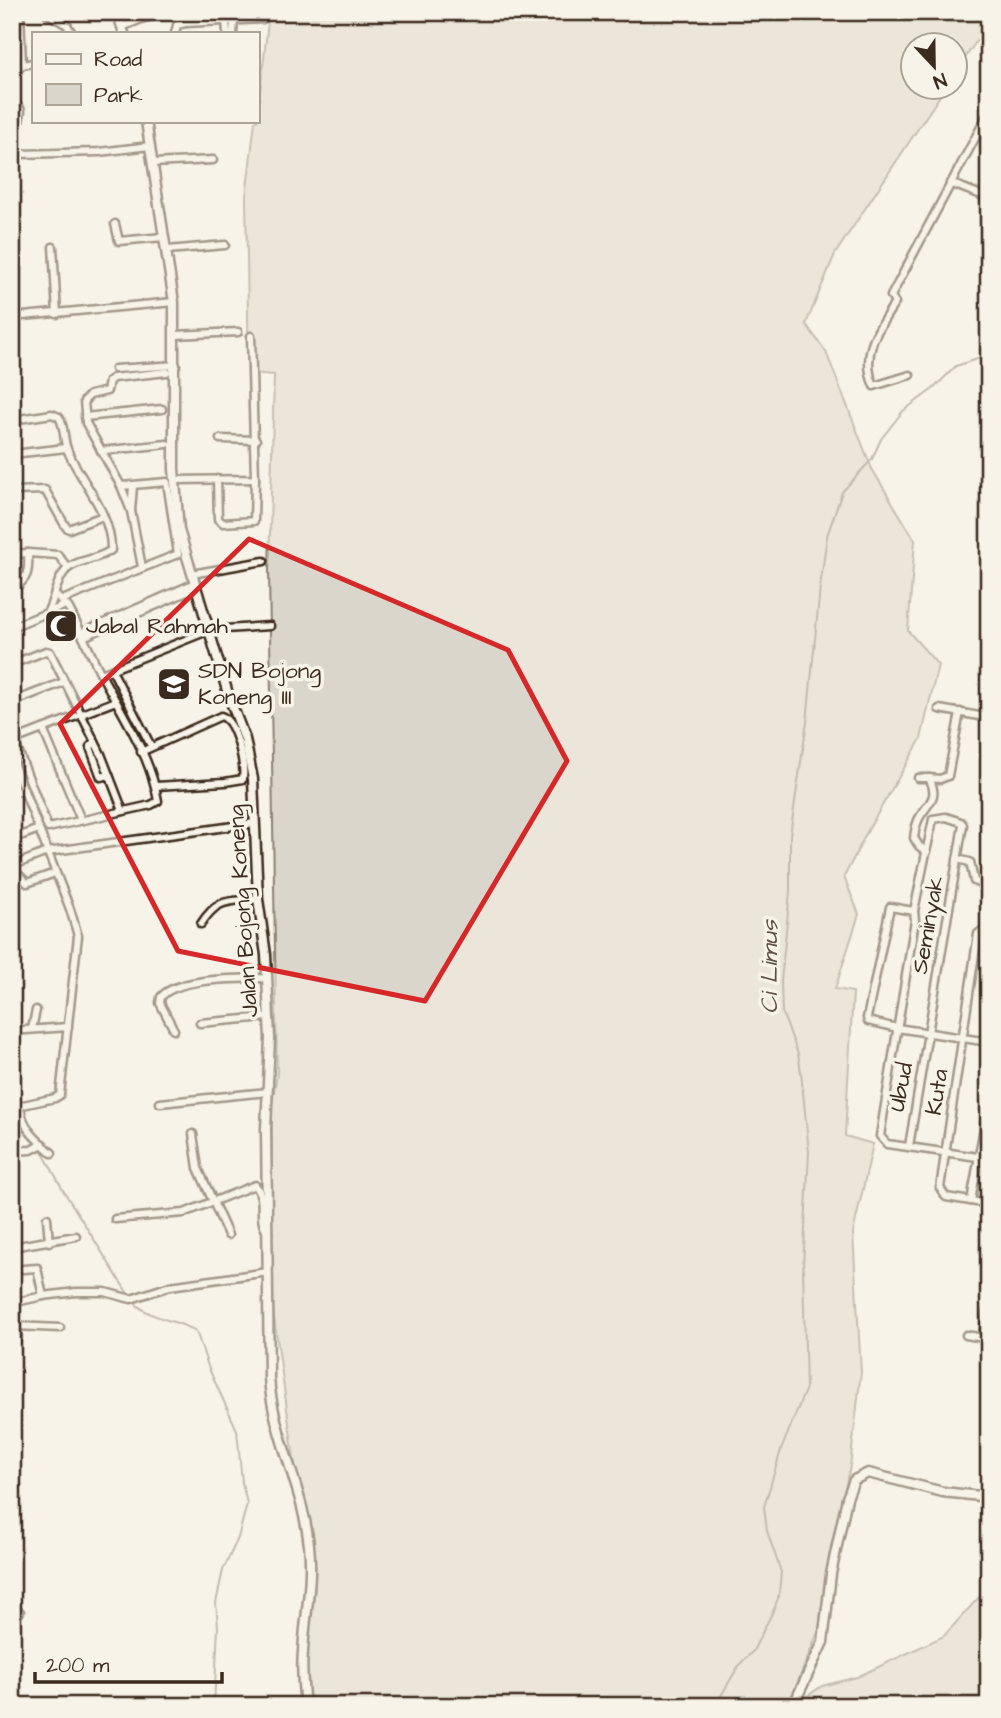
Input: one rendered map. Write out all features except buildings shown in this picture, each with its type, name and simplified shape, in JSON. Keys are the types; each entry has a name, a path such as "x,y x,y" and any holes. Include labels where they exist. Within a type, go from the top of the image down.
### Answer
{"street":[{"path":"20,12 23,65"},
{"path":"45,12 67,25 71,32"},
{"path":"66,12 88,12"},
{"path":"117,12 122,28 144,18 174,12"},
{"path":"184,12 186,23"},
{"path":"175,32 177,25 186,23 264,19"},
{"path":"233,32 234,20"},
{"path":"226,21 227,32"},
{"path":"12,77 23,65 32,63"},
{"path":"12,107 21,109 12,147 20,154 99,152 150,146"},
{"path":"910,375 874,386 869,368 873,337 895,303 891,296 989,112"},
{"name":"Jalan Bojong Koneng","path":"146,122 174,302 175,480 179,530 229,697 250,756 258,899 267,978 270,1038 267,1092 270,1390 280,1440 302,1503 309,1546 309,1594 302,1661 304,1706"},
{"path":"152,163 213,160"},
{"path":"950,183 989,198"},
{"path":"115,224 119,241 164,237"},
{"path":"167,250 225,245"},
{"path":"53,247 57,314"},
{"path":"12,317 174,302"},
{"path":"175,335 238,332"},
{"path":"217,479 218,519 223,523 254,521 256,440 251,336"},
{"path":"115,369 176,365"},
{"path":"131,511 121,486 86,424 84,401 86,397 105,393 109,381 113,378 167,372"},
{"path":"85,416 162,409"},
{"path":"48,611 60,579 68,568 111,550 103,516 66,448 59,417 52,414 19,419 15,426 13,454 66,448"},
{"path":"220,439 256,440"},
{"path":"101,451 167,444"},
{"path":"175,480 255,479"},
{"path":"12,628 178,552 167,482 121,486"},
{"path":"133,486 131,511 142,567"},
{"path":"12,491 45,490 69,529 103,516"},
{"path":"12,589 27,576 28,553"},
{"path":"12,554 58,555 68,568"},
{"path":"82,635 194,582 264,561"},
{"path":"55,595 64,603 116,701 156,786 158,801 48,828 14,740 116,701"},
{"path":"101,674 209,631 270,626"},
{"path":"12,664 49,651 95,742 123,811"},
{"path":"112,670 150,744"},
{"path":"12,702 64,682"},
{"path":"939,709 985,717"},
{"path":"918,778 940,779 948,776 960,712"},
{"path":"141,752 222,716 228,719 232,728 242,757 243,779 156,786"},
{"path":"43,729 81,820"},
{"path":"12,760 78,936 59,1096 20,1108 25,1126 31,1135 52,1153"},
{"path":"927,852 914,838 921,815 933,798 932,782 929,778"},
{"path":"12,793 24,790"},
{"name":"Seminyak","path":"914,911 892,906 888,910 867,1018 870,1024 897,1028 915,920 914,911 933,819 940,817 963,823 928,1033"},
{"path":"55,873 29,883 12,867 47,852 255,823"},
{"path":"12,839 39,829"},
{"path":"957,859 970,862 974,881 989,888"},
{"path":"201,924 216,905 258,899"},
{"path":"963,1038 978,934 982,930 989,932"},
{"path":"174,1030 160,1003 160,996 168,989 222,980 267,978"},
{"path":"32,1029 36,1010"},
{"path":"200,1023 268,1017"},
{"path":"12,1031 68,1027"},
{"path":"897,1028 989,1042"},
{"name":"Ubud","path":"897,1028 880,1130 882,1140 887,1144 909,1146 928,1033"},
{"name":"Kuta","path":"963,1038 940,1188 946,1197 971,1201"},
{"path":"160,1103 267,1092"},
{"path":"989,1099 971,1201 989,1203"},
{"path":"193,1134 198,1168 228,1235"},
{"path":"12,1151 42,1145"},
{"path":"909,1146 978,1157"},
{"path":"115,1219 184,1213 255,1185 262,1197 263,1227 268,1233"},
{"path":"47,1218 48,1242"},
{"path":"12,1248 76,1236"},
{"path":"23,1269 37,1268 43,1296"},
{"path":"12,1303 43,1296 106,1292 131,1299 170,1286 268,1272"},
{"path":"966,1335 986,1338 989,1301"},
{"path":"14,1344 13,1322 60,1328"},
{"path":"793,1706 823,1642 831,1574 847,1498 854,1479 868,1473 943,1492 989,1497"},
{"path":"12,1613 20,1612"}],"highlighted area":[{"path":"249,539 508,650 567,761 425,1001 178,951 60,724"}],"green space":[{"path":"269,12 989,12 989,22 970,51 970,32 900,32 900,102 936,102 835,254 806,324 826,352 872,469 915,540 908,631 938,665 921,739 844,877 859,914 835,989 853,992 845,1136 873,1144 853,1233 861,1372 850,1467 830,1551 819,1630 788,1706 304,1706 303,1677 311,1579 271,1296 272,1104 277,1074 269,571 274,375 249,373 246,197 255,122 259,122"},
{"path":"989,1586 989,1706 800,1706 803,1699 822,1686 857,1677 944,1636"}],"waterway":[{"name":"Ci Limus","path":"715,1706 739,1665 753,1651 779,1594 781,1572 767,1531 764,1507 781,1450 806,1388 803,1267 809,1152 801,1072 798,1054 782,1012 781,981 790,891 790,835 807,722 827,536 842,492 872,459 881,439 903,411 933,389 956,366 989,355"},
{"path":"12,1098 13,1112 37,1145"},
{"path":"41,1149 63,1190 130,1297"},
{"path":"133,1301 146,1312 196,1331 209,1369 237,1430 247,1504 238,1538 223,1570 216,1603 218,1627 214,1706"}],"place":[{"name":"Jabal Rahmah","path":"61,626"},
{"name":"SDN Bojong Koneng III","path":"174,684"}]}
